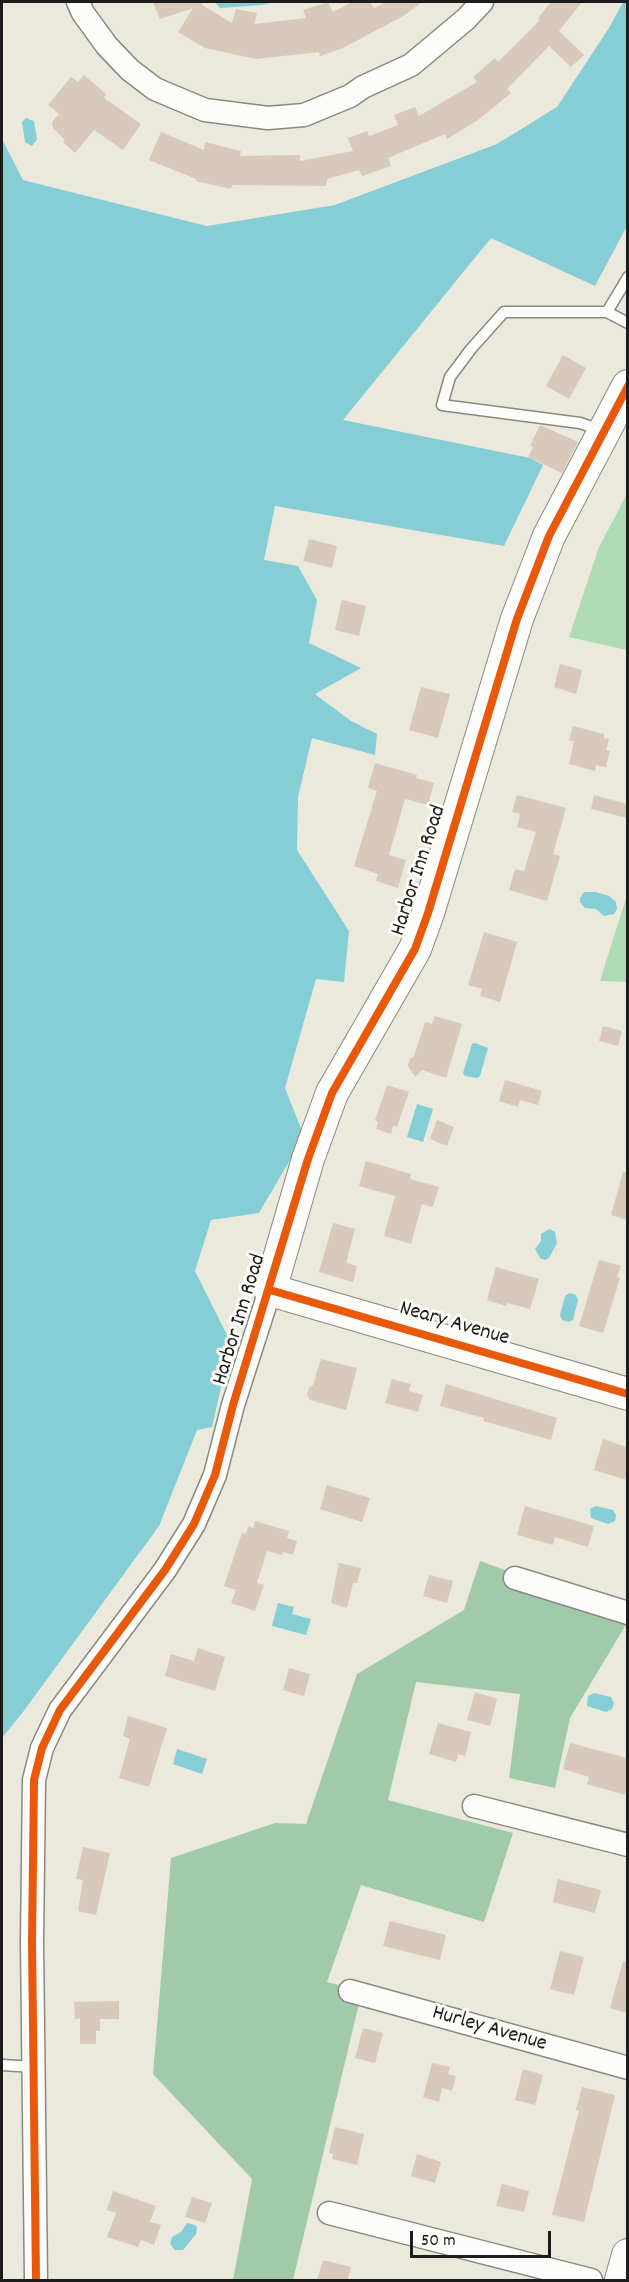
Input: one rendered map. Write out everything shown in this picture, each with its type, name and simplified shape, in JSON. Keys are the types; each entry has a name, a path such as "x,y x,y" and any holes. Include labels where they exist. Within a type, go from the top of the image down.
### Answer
{"main road":[{"name":"Harbor Inn Road","path":"270,1290 308,1159 332,1093 367,1036 418,940 517,619 549,536 627,386"},
{"name":"Neary Avenue","path":"270,1290 627,1394"},
{"path":"621,2280 627,2255"}],"street":[{"path":"78,2 83,13 107,46 130,70 155,89 205,110 268,118 304,115 350,96 363,87 411,65 465,20 482,2"},
{"name":"Harbor Inn Road","path":"36,2280 34,1779 42,1748 60,1710 165,1570 194,1524 215,1475 233,1405 270,1290"},
{"path":"514,1578 627,1613"},
{"path":"474,1806 627,1845"},
{"name":"Hurley Avenue","path":"350,1991 627,2068"},
{"path":"329,2213 591,2280"}],"lane":[{"path":"608,312 627,277"},
{"path":"604,431 580,423 442,405 450,377 504,312 608,312 627,323"},
{"path":"2,2065 34,2067"}],"green space":[{"path":"627,494 627,650 569,637 599,547"},
{"path":"627,895 627,982 600,981"},
{"path":"480,1561 627,1614 627,1623 570,1718 555,1788 509,1778 520,1694 416,1682 388,1800 513,1833 484,1922 361,1885 327,1982 362,1991 293,2280 233,2280 252,2179 153,2074 171,1858 275,1823 306,1824 357,1674 464,1610"}],"water":[{"path":"215,2 275,2 220,8"},
{"path":"623,2 627,2 627,226 595,286 491,238 343,420 530,458 543,465 504,546 275,506 264,560 298,566 317,600 309,643 361,668 315,694 351,721 377,734 375,755 312,738 298,797 297,850 349,931 344,982 316,979 285,1088 304,1136 259,1213 211,1220 195,1271 231,1343 212,1427 197,1430 159,1526 2,1738 2,139 23,180 207,226 335,205 497,144 557,107 609,28"},
{"path":"26,118 34,121 37,139 32,146 25,142 22,122"},
{"path":"584,892 596,892 609,896 616,902 617,909 614,914 604,916 596,909 585,908 580,902"},
{"path":"472,1044 488,1048 480,1076 477,1078 465,1076 463,1073"},
{"path":"417,1104 433,1109 423,1142 407,1137"},
{"path":"549,1229 555,1232 557,1243 549,1258 545,1260 540,1258 535,1249 541,1241 541,1234"},
{"path":"570,1293 576,1295 578,1300 573,1320 568,1322 562,1320 560,1315 565,1296"},
{"path":"596,1506 613,1510 616,1515 615,1521 608,1524 591,1518 590,1509"},
{"path":"278,1603 294,1607 292,1614 311,1619 306,1635 272,1626"},
{"path":"594,1693 611,1697 614,1703 612,1709 606,1712 587,1706 588,1696"},
{"path":"177,1749 207,1759 202,1774 173,1764"},
{"path":"187,2223 197,2227 196,2234 183,2250 175,2250 170,2244 172,2237 181,2232"}],"building":[{"path":"153,2 203,2 202,5 232,23 236,9 257,13 254,24 306,18 303,10 328,2 333,12 352,2 370,2 374,8 386,2 422,2 405,15 343,48 320,56 319,52 256,59 205,48 178,32 193,8 160,19"},
{"path":"551,2 582,2 559,31 584,55 571,67 549,46 507,89 511,93 478,120 447,139 445,134 388,158 391,166 362,176 359,170 327,179 326,186 232,185 231,189 196,181 196,179 149,160 161,132 204,150 205,142 241,151 240,156 300,155 300,161 353,151 348,138 367,131 369,136 398,125 394,115 415,107 419,116 477,82 473,77 495,58 498,62 540,20 538,18"},
{"path":"84,75 106,94 104,98 141,124 123,150 94,130 75,153 53,128 52,122 59,114 48,105 71,77 78,82"},
{"path":"563,355 586,368 569,399 546,386"},
{"path":"540,425 578,442 562,473 528,457 533,447 530,446"},
{"path":"309,539 337,546 332,568 303,561"},
{"path":"342,600 366,606 359,636 335,630"},
{"path":"560,664 582,670 576,694 554,687"},
{"path":"421,687 450,694 438,738 409,730"},
{"path":"573,726 604,734 604,738 609,739 606,750 610,751 606,767 596,765 595,771 569,764 574,741 569,740"},
{"path":"375,763 417,775 416,778 434,783 428,805 405,799 389,855 406,860 398,888 376,881 378,874 354,866 377,791 368,788"},
{"path":"517,795 566,808 553,854 560,856 547,901 509,890 515,869 524,871 536,832 517,827 520,814 512,812"},
{"path":"594,795 627,804 627,818 591,809"},
{"path":"484,932 517,942 500,1002 480,996 482,989 468,985"},
{"path":"435,1016 462,1024 446,1078 422,1070 415,1077 408,1066 410,1059 414,1056 425,1022 432,1024"},
{"path":"603,1026 622,1031 618,1046 599,1041"},
{"path":"505,1080 542,1091 538,1105 520,1100 518,1107 499,1101"},
{"path":"387,1085 409,1092 397,1127 393,1126 391,1134 376,1129 378,1122 375,1120"},
{"path":"437,1120 454,1127 447,1146 430,1139"},
{"path":"366,1161 411,1174 410,1179 439,1187 433,1207 422,1204 411,1244 384,1236 395,1196 359,1186"},
{"path":"623,1172 627,1172 627,1220 611,1215"},
{"path":"333,1223 355,1229 346,1263 357,1266 353,1282 319,1272"},
{"path":"599,1260 621,1266 617,1277 620,1278 603,1333 579,1326"},
{"path":"496,1267 539,1279 530,1309 507,1303 506,1306 487,1300"},
{"path":"321,1359 357,1368 346,1410 310,1400 307,1394 313,1385"},
{"path":"392,1379 411,1384 409,1391 423,1395 418,1412 385,1403"},
{"path":"446,1384 557,1418 551,1440 440,1406"},
{"path":"603,1439 627,1447 627,1480 594,1470"},
{"path":"327,1485 370,1498 362,1522 320,1509"},
{"path":"525,1506 594,1526 588,1547 555,1537 553,1545 517,1535"},
{"path":"255,1521 289,1531 287,1538 297,1541 293,1555 267,1551 257,1583 264,1585 255,1611 231,1603 236,1590 224,1586 242,1533 246,1534 248,1526 253,1528"},
{"path":"339,1563 361,1568 357,1583 353,1583 347,1608 331,1603"},
{"path":"429,1575 453,1581 447,1603 423,1596"},
{"path":"198,1648 225,1657 215,1691 165,1676 171,1654 194,1661"},
{"path":"289,1668 310,1674 304,1696 283,1690"},
{"path":"475,1692 497,1699 490,1726 467,1720"},
{"path":"128,1716 167,1728 149,1787 119,1778 130,1739 123,1736"},
{"path":"438,1723 471,1732 465,1756 458,1754 456,1762 429,1754"},
{"path":"570,1743 627,1758 625,1795 587,1784 589,1777 563,1769"},
{"path":"83,1847 110,1853 96,1915 78,1911 83,1880 76,1879"},
{"path":"558,1879 601,1890 595,1913 553,1902"},
{"path":"390,1921 446,1935 440,1960 383,1946"},
{"path":"560,1951 584,1957 574,1995 550,1989"},
{"path":"623,1961 627,1962 627,2013 610,2008"},
{"path":"119,2001 119,2019 100,2019 100,2031 96,2031 96,2044 80,2044 80,2018 75,2019 74,2002"},
{"path":"363,2028 383,2033 375,2063 355,2058"},
{"path":"432,2063 450,2067 448,2074 456,2076 452,2091 442,2088 439,2102 423,2097"},
{"path":"523,2069 543,2075 535,2105 515,2100"},
{"path":"582,2087 615,2095 584,2222 552,2215 579,2111 576,2110"},
{"path":"335,2127 364,2134 357,2165 332,2159 333,2154 329,2153"},
{"path":"417,2154 441,2162 435,2183 411,2176"},
{"path":"502,2184 529,2191 524,2212 496,2206"},
{"path":"113,2191 156,2206 150,2222 161,2225 154,2245 141,2240 138,2247 107,2237 116,2213 107,2210"},
{"path":"192,2197 212,2203 205,2223 185,2217"},
{"path":"323,2260 351,2267 348,2280 317,2280"}],"cycle path":[{"path":"36,2280 32,1942 34,1780 42,1748 60,1710 165,1570 194,1524 215,1475 233,1405 308,1159 332,1093 415,949 517,619 549,536 628,386"},
{"path":"270,1290 628,1394"}]}
